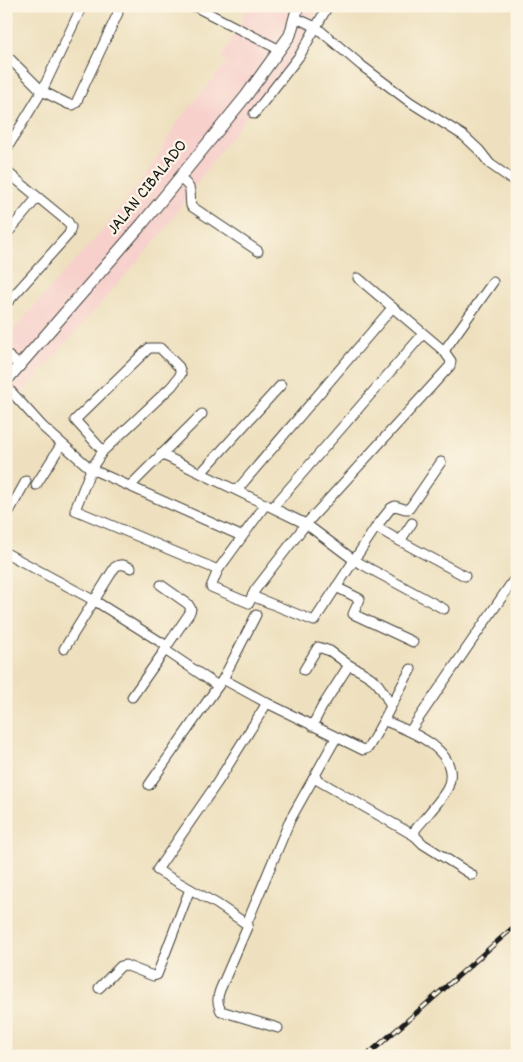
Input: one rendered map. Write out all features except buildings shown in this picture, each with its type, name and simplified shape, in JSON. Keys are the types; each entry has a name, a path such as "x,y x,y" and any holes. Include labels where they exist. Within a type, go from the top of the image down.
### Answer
{"street":[{"path":"6,12 8,6"},
{"path":"6,150 42,92 82,6"},
{"path":"6,59 10,60 42,92 73,105 76,103 118,13 117,6"},
{"path":"194,6 280,50"},
{"path":"304,19 328,6"},
{"path":"254,114 300,54 304,19"},
{"path":"304,19 388,86 464,136 490,164 517,183"},
{"name":"JALAN CIBALADO","path":"6,381 183,181 290,35 304,19"},
{"path":"6,171 68,222 71,227 69,234 10,294 6,304"},
{"path":"183,181 192,194 191,206 258,252"},
{"path":"6,235 37,198"},
{"path":"358,278 444,351 451,362 450,366 306,524 255,590 249,603 211,588 218,570 241,536 423,334"},
{"path":"444,351 493,282"},
{"path":"237,490 392,308"},
{"path":"103,450 75,420 149,348 160,348 179,367 181,374 172,386 103,450 91,469 75,510 218,570"},
{"path":"6,354 20,366"},
{"path":"201,473 281,385"},
{"path":"6,386 43,427 91,469 241,536"},
{"path":"130,486 202,414"},
{"path":"36,485 62,445"},
{"path":"161,454 306,524 354,560 444,609"},
{"path":"252,596 314,621 376,527 395,506 409,509 441,462"},
{"path":"6,517 26,481"},
{"path":"400,541 412,523"},
{"path":"376,527 465,576"},
{"path":"6,553 95,601 220,682 336,738 366,750 385,721 390,705 411,668"},
{"path":"64,649 115,568 119,564 131,568"},
{"path":"410,731 517,575"},
{"path":"132,697 192,609 188,604 161,585"},
{"path":"336,587 360,599 353,614 413,642"},
{"path":"149,785 220,682 256,616"},
{"path":"304,670 318,647 330,651 367,674 382,688 390,705"},
{"path":"312,726 322,707 350,665"},
{"path":"247,923 157,870 217,783 267,704"},
{"path":"385,721 410,731 434,745 448,763 450,776 448,788 415,830 415,836"},
{"path":"278,1028 221,1011 217,998 248,927 247,923 290,820 336,738"},
{"path":"314,778 415,836 423,844 472,876"},
{"path":"99,988 121,966 152,976 157,975 190,889"}],"shaded area":[{"path":"247,6 317,6 317,11 302,46 223,147 163,232 27,388 6,416 6,338 106,226 152,166 175,125 227,62 221,59 242,21"}],"railway":[{"path":"366,1056 517,924"}]}
